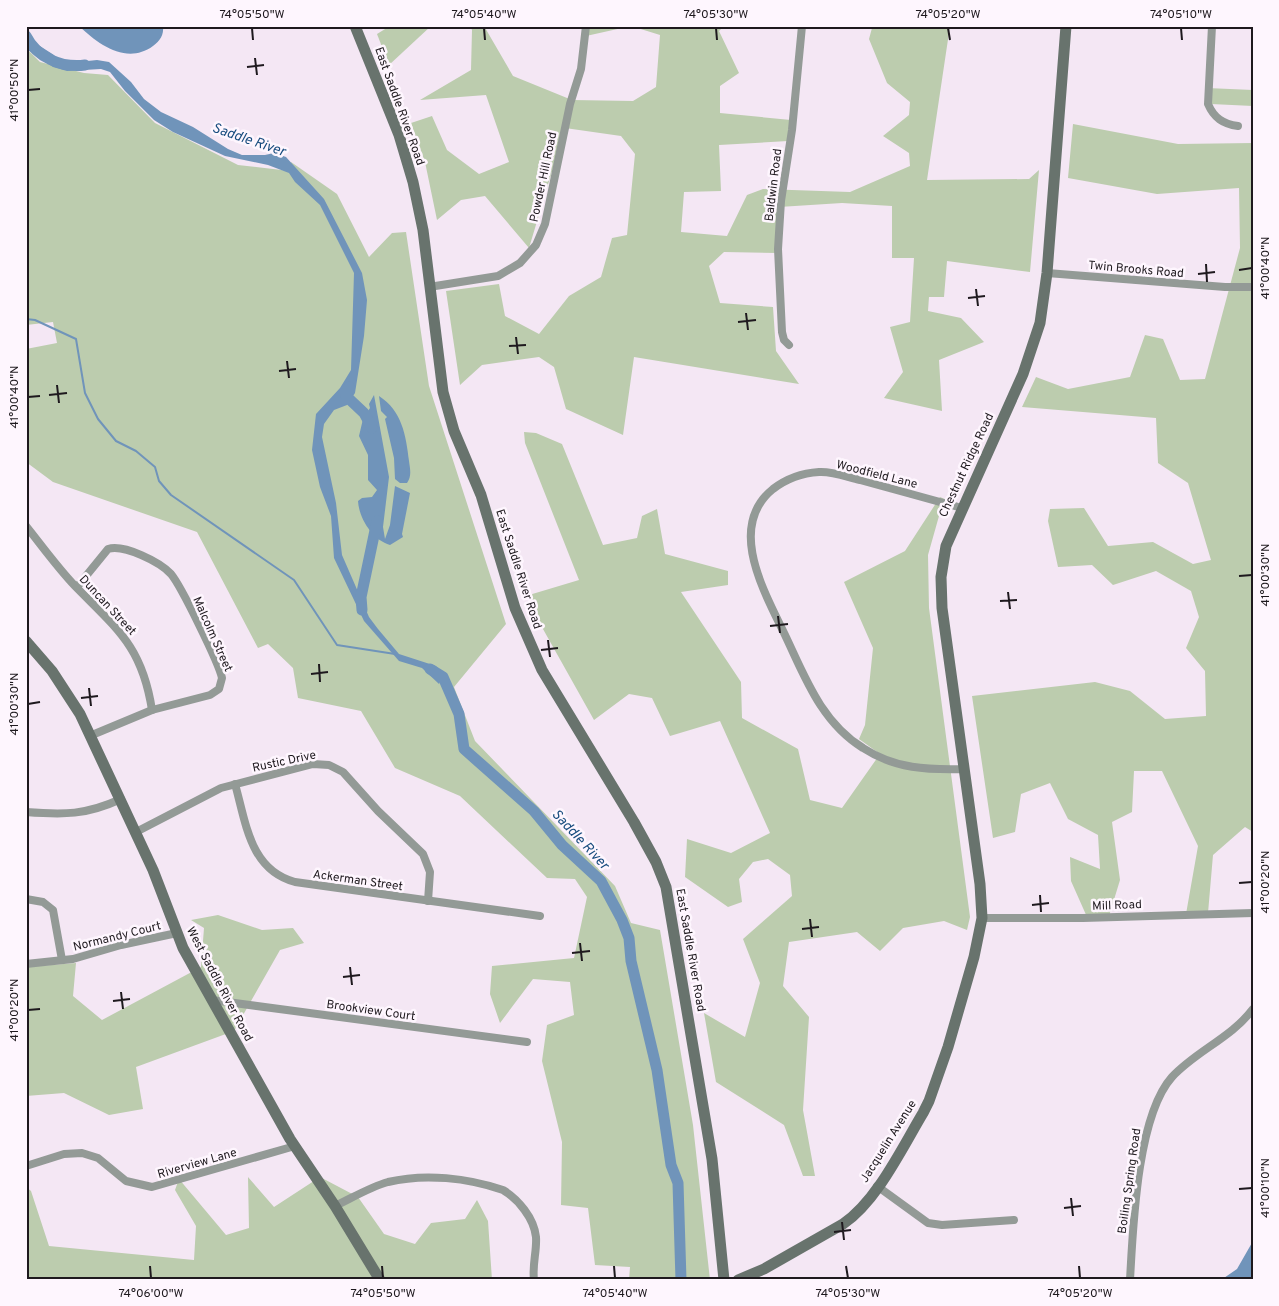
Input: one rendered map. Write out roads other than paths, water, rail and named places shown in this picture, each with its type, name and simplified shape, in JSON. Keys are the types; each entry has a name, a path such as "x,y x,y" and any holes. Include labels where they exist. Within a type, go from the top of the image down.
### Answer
{"street":[{"name":"East Saddle River Road","path":"355,26 398,135 413,182 423,230 439,372 448,412 481,495 522,627 547,678 652,854 666,887 712,1159 724,1280"},
{"name":"Powder Hill Road","path":"429,287 498,276 520,263 536,245 544,224 570,104 581,69 586,26"},
{"name":"Baldwin Road","path":"789,345 784,340 782,332 779,228 781,201 792,130 802,26"},
{"name":"Chestnut Ridge Road","path":"982,918 980,884 940,593 946,546 1026,366 1040,323 1047,273 1066,26"},
{"path":"1212,26 1208,104 1211,111 1221,121 1238,126"},
{"name":"Twin Brooks Road","path":"1047,273 1225,287 1253,287"},
{"name":"Woodfield Lane","path":"962,508 836,474 820,472 807,474 784,482 767,494 752,522 751,543 764,592 814,696 833,723 864,749 890,762 926,770 965,769"},
{"name":"Duncan Street","path":"26,526 76,587 119,629 129,642 142,667 152,710"},
{"name":"Malcolm Street","path":"76,587 104,552 114,547 158,564 176,582 221,673 221,684 210,696 152,710 92,735"},
{"name":"West Saddle River Road","path":"26,641 65,689 92,735 136,832 183,948 295,1146 335,1206 380,1280"},
{"name":"Rustic Drive","path":"136,832 206,795 236,784 313,764 336,768 423,854 430,872 428,901"},
{"name":"Ackerman Street","path":"236,784 251,842 260,859 273,872 296,882 540,916"},
{"path":"26,812 72,814 100,808 121,799"},
{"name":"Normandy Court","path":"26,899 43,902 53,910 62,960"},
{"name":"Mill Road","path":"982,918 1083,918 1253,913"},
{"name":"Jacquelin Avenue","path":"738,1280 772,1264 843,1224 853,1217 878,1186 929,1101 971,969 982,918"},
{"name":"Normandy Court","path":"26,964 62,960 177,933"},
{"name":"Brookview Court","path":"212,1000 527,1042"},
{"name":"Boiling Spring Road","path":"1130,1280 1139,1183 1149,1123 1158,1098 1178,1071 1232,1032 1253,1009"},
{"name":"Riverview Lane","path":"26,1166 64,1154 82,1154 98,1158 126,1181 152,1187 295,1146"},
{"path":"335,1206 387,1182 404,1180 448,1179 503,1190 511,1194 524,1209 533,1226 536,1236 534,1280"},
{"path":"878,1186 922,1220 935,1225 1014,1220"}],"water":[{"path":"26,26 32,41 54,55 61,64 73,65 78,62 97,60 109,62 131,82 144,99 161,112 193,127 228,149 242,155 274,153 286,157 324,199 362,273 367,300 364,336 355,393 347,405 334,410 324,424 322,437 336,503 342,555 369,617 378,629 399,654 436,666 443,675 439,684 422,668 399,661 364,621 334,558 331,516 320,487 312,450 316,414 340,388 351,370 354,273 320,205 295,182 289,173 268,165 225,156 173,132 154,120 125,91 110,72 101,69 67,71 53,67 28,50"},
{"path":"79,26 163,26 163,32 161,38 153,46 133,54 123,53 104,46"},
{"path":"374,395 389,477 383,527 385,539 390,525 395,486 410,493 403,537 390,545 378,539 368,528 361,515 358,501 362,498 372,497 377,490 368,480 368,455 359,436 363,419 370,408 369,404"},
{"path":"379,396 393,409 402,424 410,470 410,478 407,483 400,483 395,479 394,458 385,419 387,417 381,411"},
{"path":"1253,1241 1253,1280 1221,1280 1237,1269"}],"waterway":[{"name":"Saddle River","path":"26,36 43,56 51,60 68,65 85,65"},
{"path":"26,319 35,320 76,339 85,393 98,419 116,441 136,451 155,467 159,481 171,495 294,580 337,645 395,654"},
{"name":"Saddle River","path":"349,387 346,396 364,413 372,428"},
{"name":"Saddle River","path":"362,610 361,597 377,521"},
{"name":"Saddle River","path":"430,669 443,677 459,714 464,749 534,811 562,845 601,881 622,920 629,938 631,961 657,1070 671,1165 678,1183 681,1280"}]}
